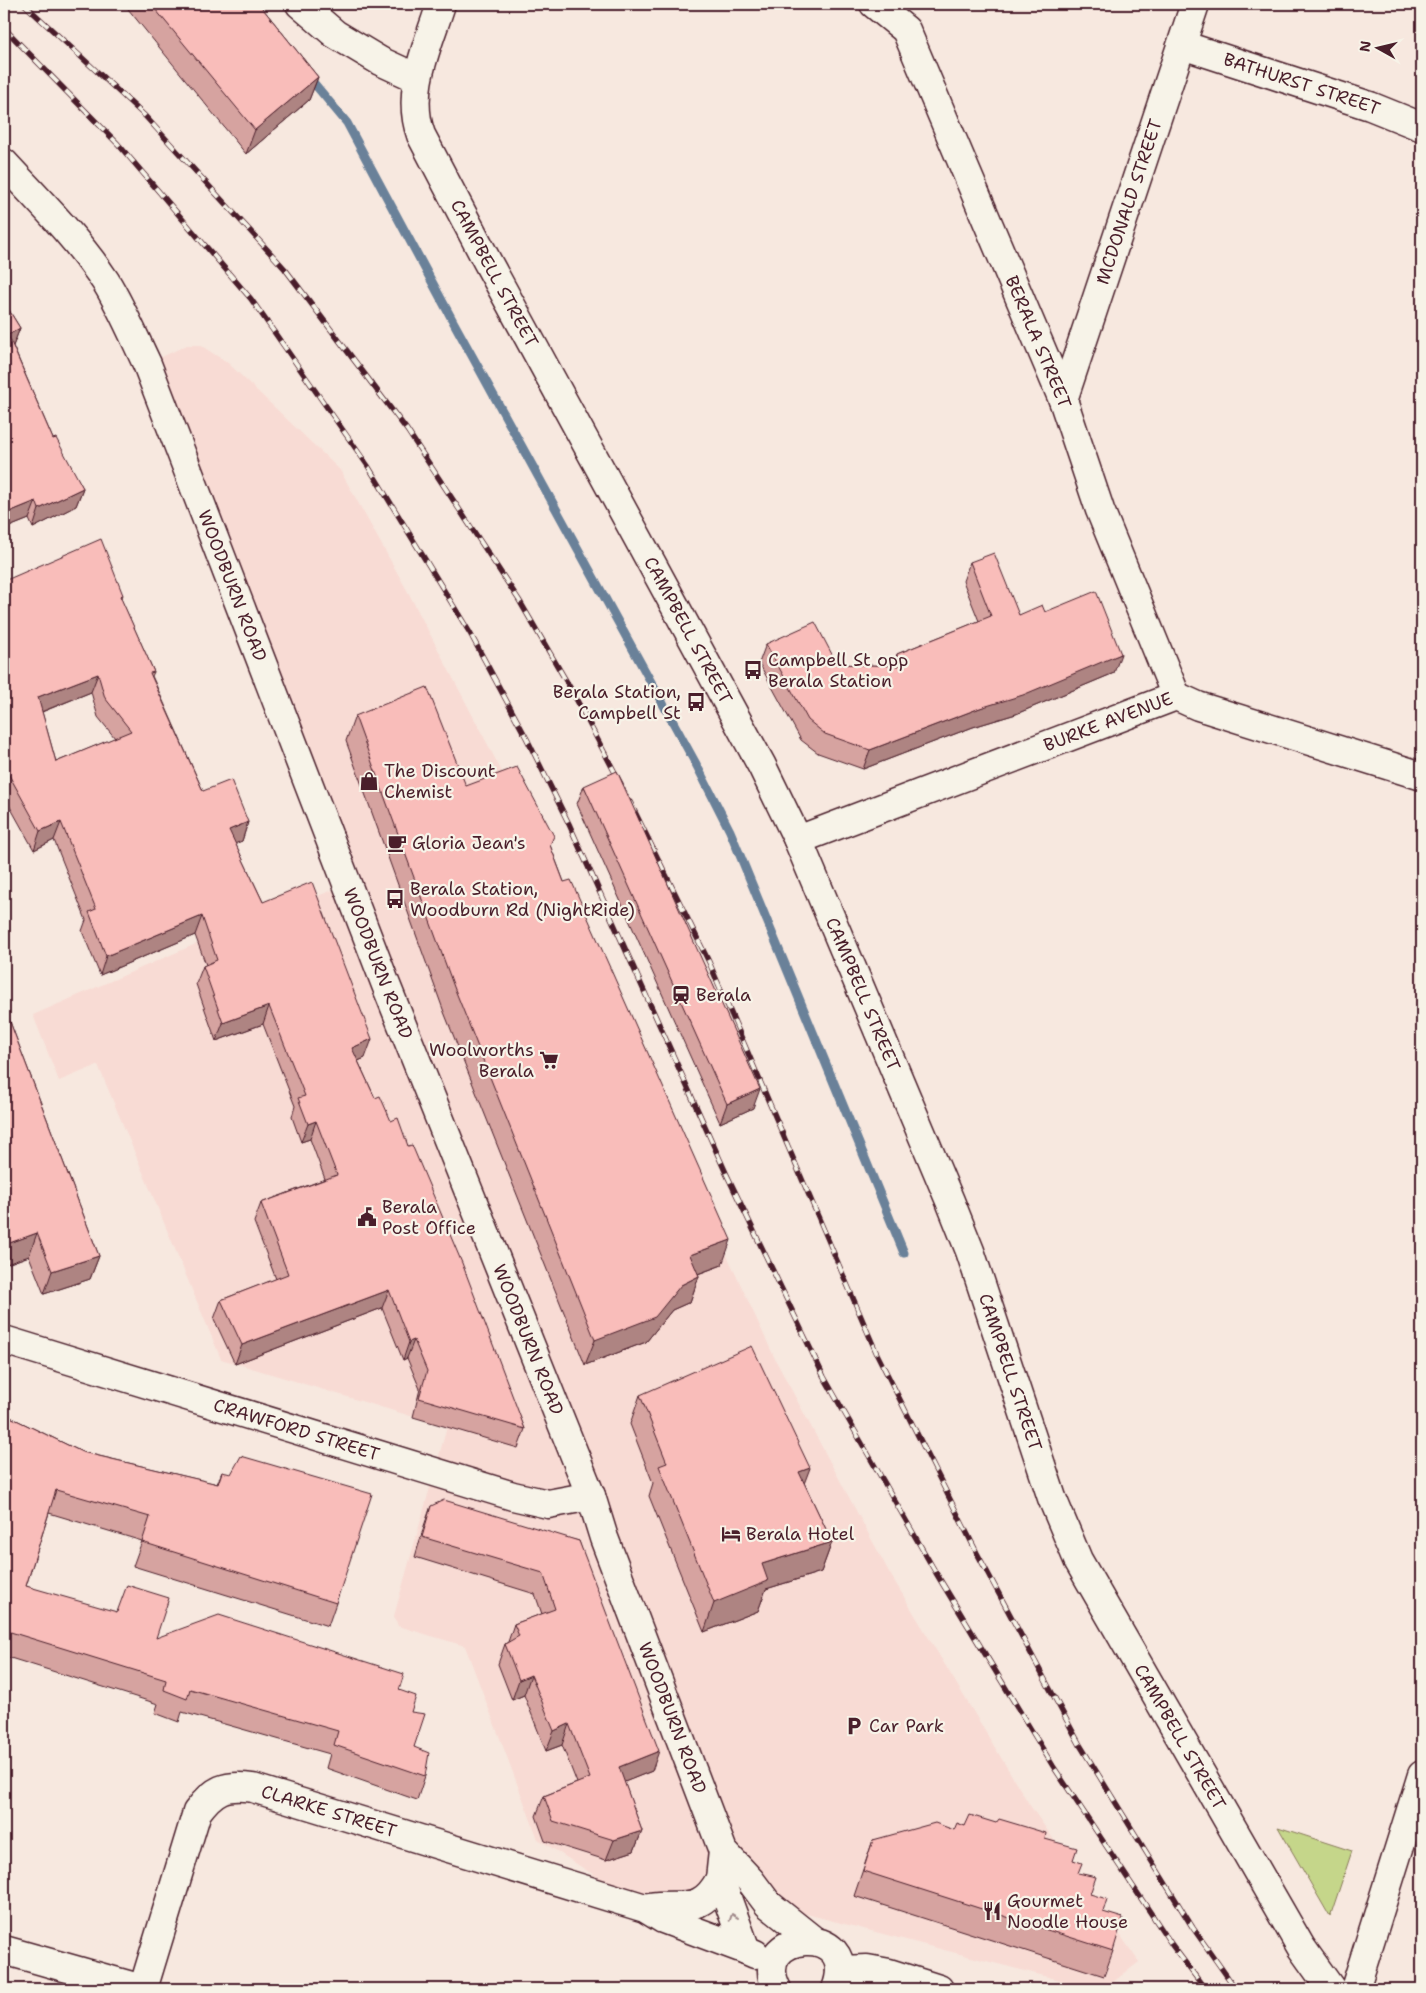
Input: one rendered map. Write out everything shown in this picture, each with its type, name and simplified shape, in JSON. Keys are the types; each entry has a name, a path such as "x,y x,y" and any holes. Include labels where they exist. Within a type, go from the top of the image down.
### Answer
{"street":[{"path":"300,4 335,34 380,61 417,78"},
{"name":"CAMPBELL STREET","path":"441,4 417,78 414,106 421,135 487,261 762,766 798,840 970,1251 1063,1529 1093,1587 1296,1938 1331,1989"},
{"name":"BERALA STREET","path":"874,4 906,30 1063,400 1100,510 1176,696"},
{"name":"MCDONALD STREET","path":"1063,400 1195,4"},
{"name":"BATHURST STREET","path":"1182,45 1370,106 1422,126"},
{"name":"WOODBURN ROAD","path":"4,163 81,248 106,282 127,320 147,364 386,985 591,1496 604,1538 723,1851 750,1880 768,1904 813,1940 828,1947 835,1954 838,1980"},
{"name":"BURKE AVENUE","path":"798,840 1176,696 1198,706 1422,776"},
{"name":"CRAWFORD STREET","path":"4,1340 513,1496 548,1504 591,1496"},
{"path":"1355,1989 1422,1775"},
{"name":"CLARKE STREET","path":"143,1989 198,1812 207,1798 219,1790 235,1785 253,1788 645,1908 663,1919 746,1950"},
{"name":"WOODBURN ROAD","path":"723,1851 720,1879 746,1950"},
{"name":"CLARKE STREET","path":"645,1908 666,1905 684,1907 702,1902 715,1889 720,1879"},
{"path":"746,1950 775,1977 782,1950 789,1944 805,1939 813,1940"},
{"path":"4,1950 143,1989"},
{"path":"838,1980 867,1969 889,1973 939,1989"}],"shaded area":[{"path":"187,345 200,345 228,363 340,470 408,592 511,789 776,1361 889,1572 1029,1804 1139,1962 1104,1989 1094,1989 768,1904 702,1902 645,1908 538,1839 465,1646 398,1626 394,1616 447,1427 221,1359 98,1065 59,1081 33,1015 198,943 348,884 147,364"}],"green space":[{"path":"1278,1827 1352,1851 1330,1917"}],"building":[{"path":"151,4 259,4 318,77 255,130"},
{"path":"4,302 20,328 8,335 53,439 56,438 83,488 39,509 36,501 4,514"},
{"path":"101,539 123,595 120,596 154,672 150,673 203,791 231,780 248,822 229,830 263,902 312,882 372,1039 352,1048 375,1098 380,1096 391,1121 398,1118 408,1146 412,1145 462,1263 525,1429 419,1398 427,1371 414,1340 409,1342 389,1290 242,1345 221,1300 288,1274 261,1203 337,1175 316,1121 308,1124 298,1098 305,1096 269,1006 223,1023 203,966 217,960 202,916 106,956 89,912 96,909 61,822 40,831 4,766 4,581","holes":["98,674 105,698 131,731 56,762 38,697"]},
{"path":"994,553 1019,615 1042,605 1045,612 1096,591 1121,654 1023,695 980,708 870,750 825,734 808,720 766,644 815,622 837,664 898,666 897,654 991,616 970,562"},
{"path":"427,687 466,786 517,767 554,836 550,845 564,882 571,880 731,1240 690,1255 699,1276 681,1285 655,1317 595,1340 454,987 355,716"},
{"path":"617,771 760,1089 727,1104 584,786"},
{"path":"4,1006 99,1256 52,1271 37,1233 4,1245"},
{"path":"752,1346 810,1468 799,1472 832,1542 762,1564 768,1581 714,1603 659,1466 667,1463 640,1395"},
{"path":"4,1414 82,1452 218,1484 222,1472 231,1474 241,1456 372,1494 336,1603 142,1542 150,1517 56,1490 26,1586 117,1612 127,1585 169,1598 156,1638 219,1615 404,1674 399,1690 416,1696 411,1712 425,1714 414,1747 429,1753 425,1776 334,1745 338,1731 190,1689 187,1699 164,1690 166,1680 4,1630"},
{"path":"444,1500 579,1541 659,1751 619,1767 642,1831 614,1840 553,1821 544,1796 590,1778 569,1724 554,1731 531,1675 519,1680 505,1644 519,1636 514,1624 555,1609 543,1573 422,1537 431,1506"},
{"name":"Gourmet Noodle House","path":"970,1815 996,1823 999,1819 1046,1833 1045,1839 1077,1848 1073,1860 1082,1863 1078,1873 1096,1877 1090,1894 1107,1899 1103,1912 1123,1918 1113,1951 863,1871 873,1840 935,1823 954,1830 957,1823 965,1826"}],"waterway":[{"path":"308,76 347,123 454,323 696,764 730,831 904,1253"}],"railway":[{"path":"24,4 145,116 285,269 407,430 519,600 572,691 621,784"},
{"path":"4,28 118,144 251,299 368,466 470,633 527,739 569,824 726,1173 824,1377 936,1573 1053,1766 1172,1945 1205,1989"},
{"path":"630,802 709,962 877,1354 977,1553 1080,1745 1193,1928 1236,1989"}],"place":[{"name":"Campbell St opp Berala Station","path":"753,670"},
{"name":"Berala Station, Campbell St","path":"696,702"},
{"name":"The Discount Chemist","path":"369,781"},
{"name":"Gloria Jean's","path":"397,843"},
{"name":"Berala Station, Woodburn Rd (NightRide)","path":"395,899"},
{"name":"Berala","path":"681,995"},
{"name":"Woolworths Berala","path":"549,1060"},
{"name":"Berala Post Office","path":"367,1217"},
{"name":"Berala Hotel","path":"731,1534"},
{"name":"Car Park","path":"854,1726"},
{"name":"Gourmet Noodle House","path":"992,1911"}]}
